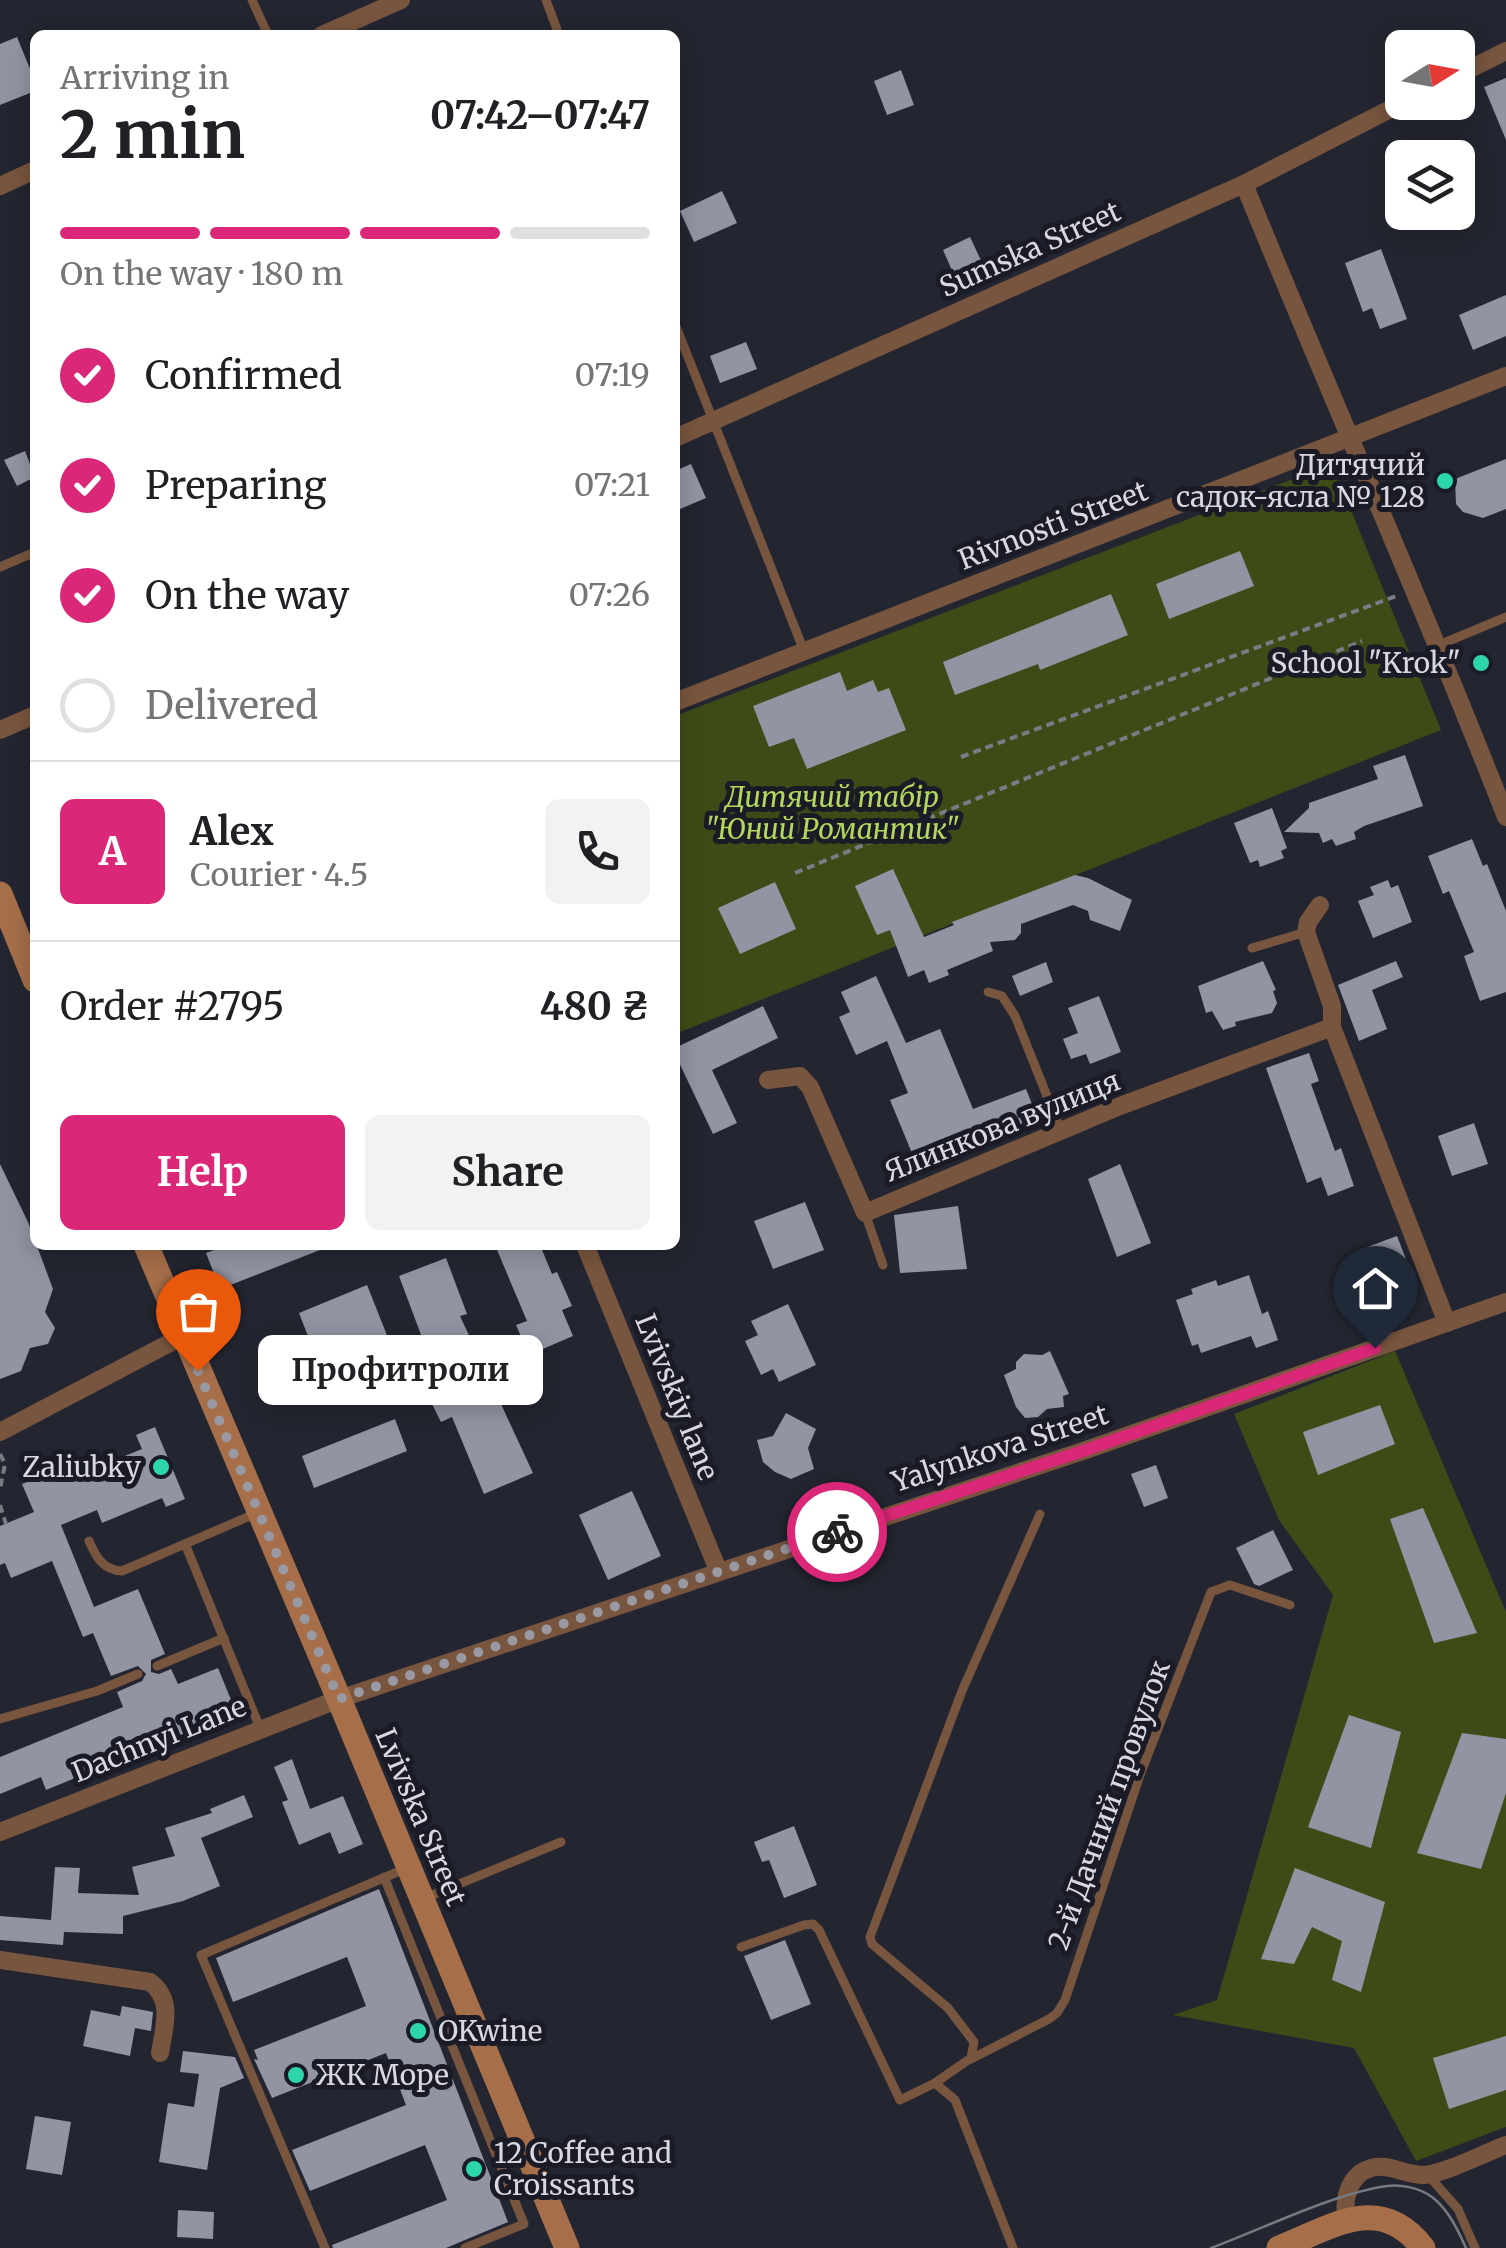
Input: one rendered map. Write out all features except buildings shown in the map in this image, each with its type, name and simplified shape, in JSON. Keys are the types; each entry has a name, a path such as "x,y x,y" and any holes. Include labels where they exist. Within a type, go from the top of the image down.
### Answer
{"main road":[{"path":"0,894 30,954"},
{"name":"Lvivska Street","path":"148,1250 567,2248"},
{"path":"1279,2248 1347,2221 1374,2216 1393,2220 1409,2230 1423,2247"}],"street":[{"path":"333,30 399,0"},
{"path":"1475,66 1506,51"},
{"name":"Sumska Street","path":"680,436 1244,184 1385,112"},
{"path":"0,186 30,172"},
{"path":"1244,184 1348,439 1439,645 1506,817"},
{"name":"Rivnosti Street","path":"680,700 1506,376"},
{"path":"0,730 30,717"},
{"path":"1320,906 1306,932 1332,1006 1332,1027 1447,1323"},
{"name":"Ялинкова вулиця","path":"768,1080 800,1076 810,1087 865,1212 1061,1131 1332,1027"},
{"name":"Lvivskiy lane","path":"587,1250 718,1570"},
{"name":"Yalynkova Street","path":"339,1699 1086,1450 1506,1302"},
{"path":"0,1432 183,1336"},
{"name":"Dachnyi Lane","path":"0,1832 339,1699"},
{"path":"0,1960 150,1982 164,1996 167,2006 160,2053"},
{"path":"1347,2221 1344,2208 1348,2188 1364,2172 1387,2168 1428,2175 1506,2145"}],"lane":[{"path":"252,0 266,30"},
{"path":"546,0 558,30"},
{"path":"680,336 804,651"},
{"path":"0,567 30,554"},
{"path":"1439,645 1506,616"},
{"path":"1252,948 1306,932"},
{"path":"988,992 1002,996 1015,1016 1061,1131"},
{"path":"865,1212 883,1265"},
{"path":"89,1541 101,1563 112,1570 122,1570 259,1512"},
{"path":"964,2063 974,2051 974,2042 967,2032 948,2008 872,1944 870,1937 962,1691 1040,1514"},
{"path":"186,1546 260,1728"},
{"name":"2-й Дачний провулок","path":"742,1946 812,1924 819,1930 900,2100 1049,2019 1065,2000 1140,1775 1211,1592 1230,1585 1290,1605"},
{"path":"157,1666 224,1638"},
{"path":"0,1720 98,1691 138,1674"},
{"path":"422,1899 561,1842"},
{"path":"326,2248 201,1955 409,1867"},
{"path":"384,1877 524,2224 465,2248"},
{"path":"936,2083 955,2100 1013,2248"},
{"path":"1428,2175 1458,2209 1474,2248"}],"path":[{"path":"960,757 1415,590"},
{"path":"796,873 1362,640"},
{"path":"0,1454 5,1464 0,1489"},
{"path":"0,1505 6,1524"}],"green space":[{"name":"Дитячий табір \"Юний Романтик\"","path":"1332,464 1441,730 680,1032 680,714"},
{"path":"1395,1351 1506,1612 1506,2127 1416,2161 1354,2048 1173,2015 1217,2000 1333,1595 1279,1520 1234,1414"}],"tram line":[{"path":"1211,2248 1322,2204 1392,2186 1416,2189 1438,2202 1466,2248"}],"way so far":[{"path":"198,1371 339,1699 837,1532"}],"place":[{"name":"Дитячий садок-ясла № 128","path":"1445,481"},
{"name":"School \"Krok\"","path":"1481,663"},
{"name":"Профитроли","path":"198,1371"},
{"name":"Zaliubky","path":"161,1467"},
{"name":"OKwine","path":"418,2031"},
{"name":"ЖК Море","path":"296,2075"},
{"name":"12 Coffee and Croissants","path":"474,2169"}],"route":[{"path":"837,1532 1375,1348"}]}
